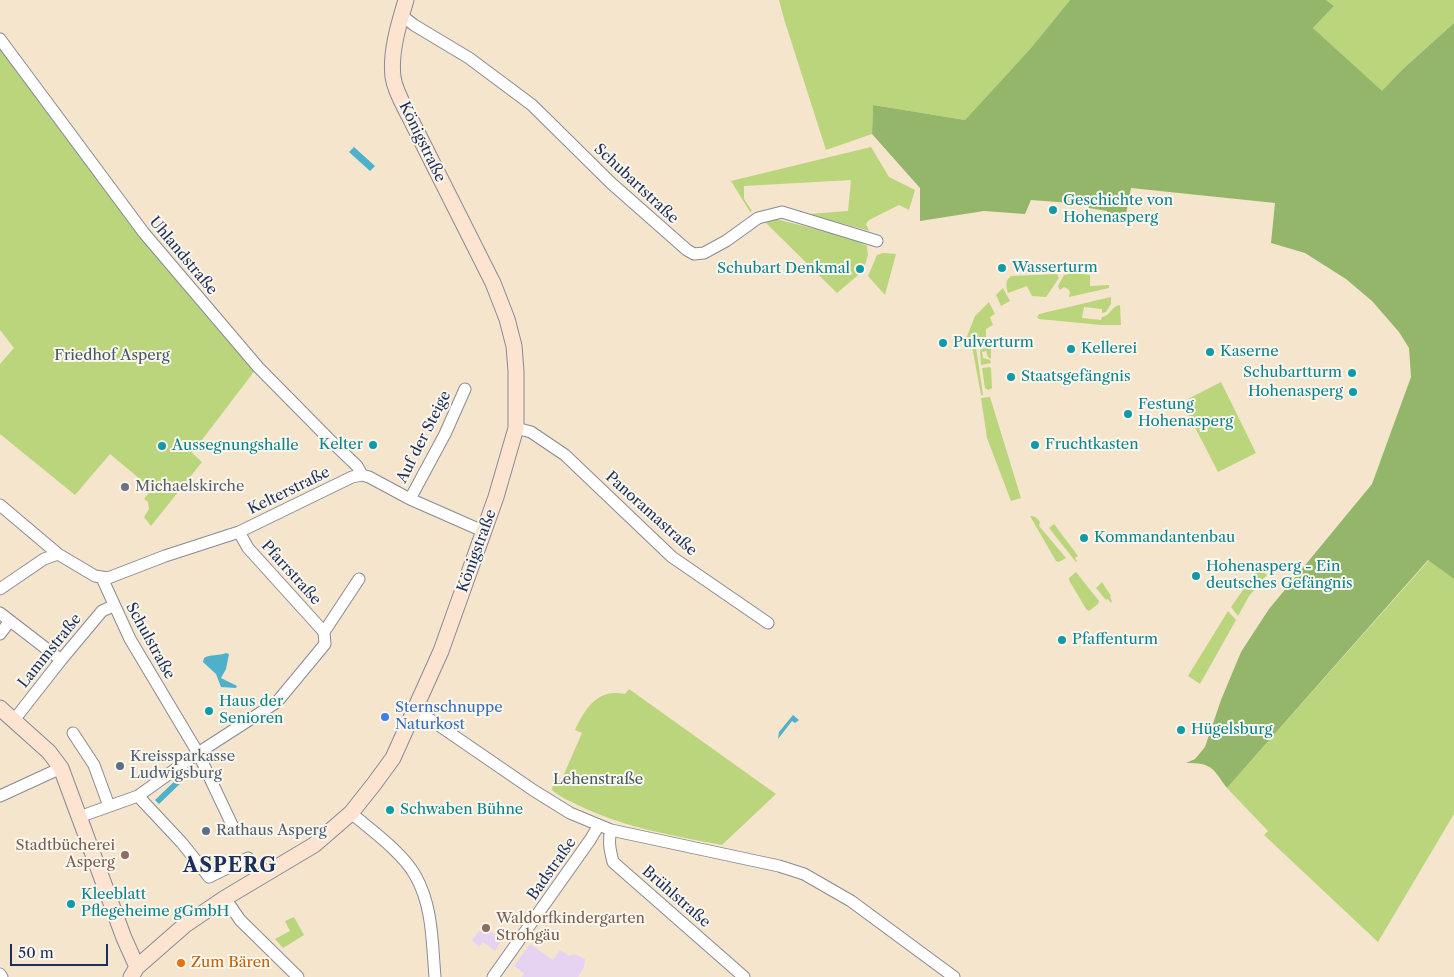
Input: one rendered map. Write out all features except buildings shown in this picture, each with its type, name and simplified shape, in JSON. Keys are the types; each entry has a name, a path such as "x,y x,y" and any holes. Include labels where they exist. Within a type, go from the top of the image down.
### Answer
{"main road":[{"name":"Königstraße","path":"134,972 185,925 225,898 314,845 351,813 394,758 440,651 485,532 510,453 516,428 514,346 507,319 493,283 397,90 393,77 392,61 401,7"},
{"path":"0,708 50,752 61,768 124,938 134,972"}],"street":[{"name":"Schubartstraße","path":"401,7 414,25 469,58 532,105 658,226 694,254 704,253 726,241 758,218 782,212 878,241"},
{"name":"Uhlandstraße","path":"0,39 144,233 258,367 357,466 362,475"},
{"name":"Auf der Steige","path":"410,499 445,434 465,389"},
{"name":"Panoramastraße","path":"516,428 531,432 564,455 672,557 768,623"},
{"path":"362,475 410,499 485,532"},
{"name":"Kelterstraße","path":"102,578 114,577 165,556 239,532 352,477 362,475"},
{"path":"0,505 58,554 82,569 102,578"},
{"name":"Pfarrstraße","path":"239,532 248,548 324,632"},
{"path":"0,589 44,559 58,554"},
{"name":"Schulstraße","path":"102,578 113,606 130,639 198,753 234,829"},
{"path":"79,817 138,796 198,753 277,702 325,644 324,632 360,579"},
{"name":"Lammstraße","path":"14,720 102,611 113,606"},
{"path":"0,613 61,660"},
{"path":"0,634 10,621"},
{"path":"415,709 533,790 570,813 611,830 779,866 804,874 851,901 954,977"},
{"path":"73,734 94,765 109,806"},
{"path":"0,796 61,768"},
{"path":"138,796 182,843 208,877 248,858"},
{"path":"351,813 398,854 415,874 429,910 435,977"},
{"name":"Badstraße","path":"493,977 599,825"},
{"name":"Brühlstraße","path":"611,830 609,838 613,862 744,977"},
{"path":"225,898 240,920 298,977"}],"shaded area":[{"path":"483,926 503,939 495,951 483,942 479,947 472,940"},
{"path":"530,944 553,960 560,950 569,956 574,954 585,959 584,967 578,977 522,977 524,973 514,966"}],"green space":[{"path":"779,0 1070,0 1031,48 965,120 873,105 872,134 826,150"},
{"path":"1070,0 1326,0 1334,6 1313,28 1382,91 1403,69 1454,23 1454,579 1428,560 1227,788 1211,768 1202,764 1186,763 1195,759 1205,747 1221,700 1241,652 1269,609 1372,484 1411,377 1409,348 1399,332 1372,301 1346,279 1305,253 1271,243 1275,203 1131,188 1126,214 1112,219 1107,211 1089,208 1085,204 1031,200 1025,214 984,211 920,221 920,188 872,134 873,105 965,120 1031,48"},
{"path":"1326,0 1454,0 1454,23 1403,69 1382,92 1313,28 1334,6"},
{"name":"Friedhof Asperg","path":"0,44 132,227 212,323 256,369 192,453 202,462 151,526 144,517 149,509 148,502 144,499 152,489 110,454 75,495 0,434 0,364 14,348 0,330"},
{"path":"871,147 889,177 915,190 909,210 899,205 869,220 866,224 869,231 809,214 848,211 851,180 744,186 744,199 752,211 750,212 731,181"},
{"path":"776,219 854,239 867,246 868,255 863,271 837,293 764,221"},
{"path":"883,253 896,254 885,295 868,276 877,255"},
{"path":"1075,273 1090,275 1090,286 1109,285 1109,288 1069,297 1070,292 1068,289 1064,287 1060,290 1058,286 1064,275"},
{"path":"1057,274 1059,278 1046,297 1032,296 1027,286 1008,293 1006,286 1011,276"},
{"path":"1003,288 1010,301 1001,306 996,295"},
{"path":"1111,297 1111,304 1106,312 1102,313 1102,309 1084,307 1082,318 1101,320 1102,317 1120,305 1121,325 1101,325 1039,319 1037,317 1039,314"},
{"path":"989,302 995,314 990,317 993,325 986,329 986,338 969,345 964,344 975,316"},
{"path":"988,340 988,342 976,347 983,395 981,395 972,346"},
{"path":"988,347 991,348 991,359 986,351 982,352 983,358 990,360 991,363 981,365 980,350"},
{"path":"990,367 992,388 988,390 985,388 982,368"},
{"path":"1221,382 1256,453 1218,472 1182,402"},
{"path":"990,397 1021,498 1011,501 987,438 981,398"},
{"path":"1030,516 1038,519 1040,522 1039,526 1066,558 1059,562 1056,561"},
{"path":"1054,524 1078,556 1075,558 1076,562 1049,528"},
{"path":"1429,560 1454,579 1454,814 1378,942 1264,835 1268,831 1227,788"},
{"path":"1259,567 1267,575 1249,596 1238,616 1231,607"},
{"path":"1076,572 1099,601 1089,611 1069,580"},
{"path":"1102,582 1111,596 1111,603 1096,588"},
{"path":"1228,611 1236,620 1200,684 1188,676"},
{"name":"Lehenstraße","path":"629,689 776,794 722,845 616,821 570,802 552,790 554,778 561,781 582,733 575,730 588,707 600,697 607,694 625,694"},
{"path":"294,917 304,935 283,948 275,939 290,931 285,921"}],"water":[{"path":"354,147 375,166 370,171 349,152"},
{"path":"229,654 226,669 221,678 237,686 236,688 221,687 216,674 203,662 206,657"},
{"path":"793,715 799,720 795,723 792,721 778,739 779,732"},
{"path":"181,775 185,779 159,804 155,800"}],"place":[{"name":"Geschichte von Hohenasperg","path":"1053,210"},
{"name":"Wasserturm","path":"1002,268"},
{"name":"Schubart Denkmal","path":"860,269"},
{"name":"Pulverturm","path":"943,343"},
{"name":"Kellerei","path":"1071,349"},
{"name":"Kaserne","path":"1210,352"},
{"name":"Schubartturm","path":"1352,373"},
{"name":"Staatsgefängnis","path":"1011,377"},
{"name":"Hohenasperg","path":"1353,392"},
{"name":"Festung Hohenasperg","path":"1128,414"},
{"name":"Kelter","path":"373,445"},
{"name":"Fruchtkasten","path":"1035,445"},
{"name":"Aussegnungshalle","path":"162,446"},
{"name":"Michaelskirche","path":"125,487"},
{"name":"Kommandantenbau","path":"1084,538"},
{"name":"Hohenasperg - Ein deutsches Gefängnis","path":"1196,576"},
{"name":"Pfaffenturm","path":"1062,640"},
{"name":"Haus der Senioren","path":"209,711"},
{"name":"Sternschnuppe Naturkost","path":"385,717"},
{"name":"Hügelsburg","path":"1181,730"},
{"name":"Kreissparkasse Ludwigsburg","path":"120,766"},
{"name":"Schwaben Bühne","path":"390,810"},
{"name":"Rathaus Asperg","path":"206,831"},
{"name":"Stadtbücherei Asperg","path":"125,855"},
{"name":"Kleeblatt Pflegeheime gGmbH","path":"71,904"},
{"name":"Waldorfkindergarten Strohgäu","path":"486,928"},
{"name":"Zum Bären","path":"181,963"}],"district":[{"name":"ASPERG","path":"230,866"}]}
